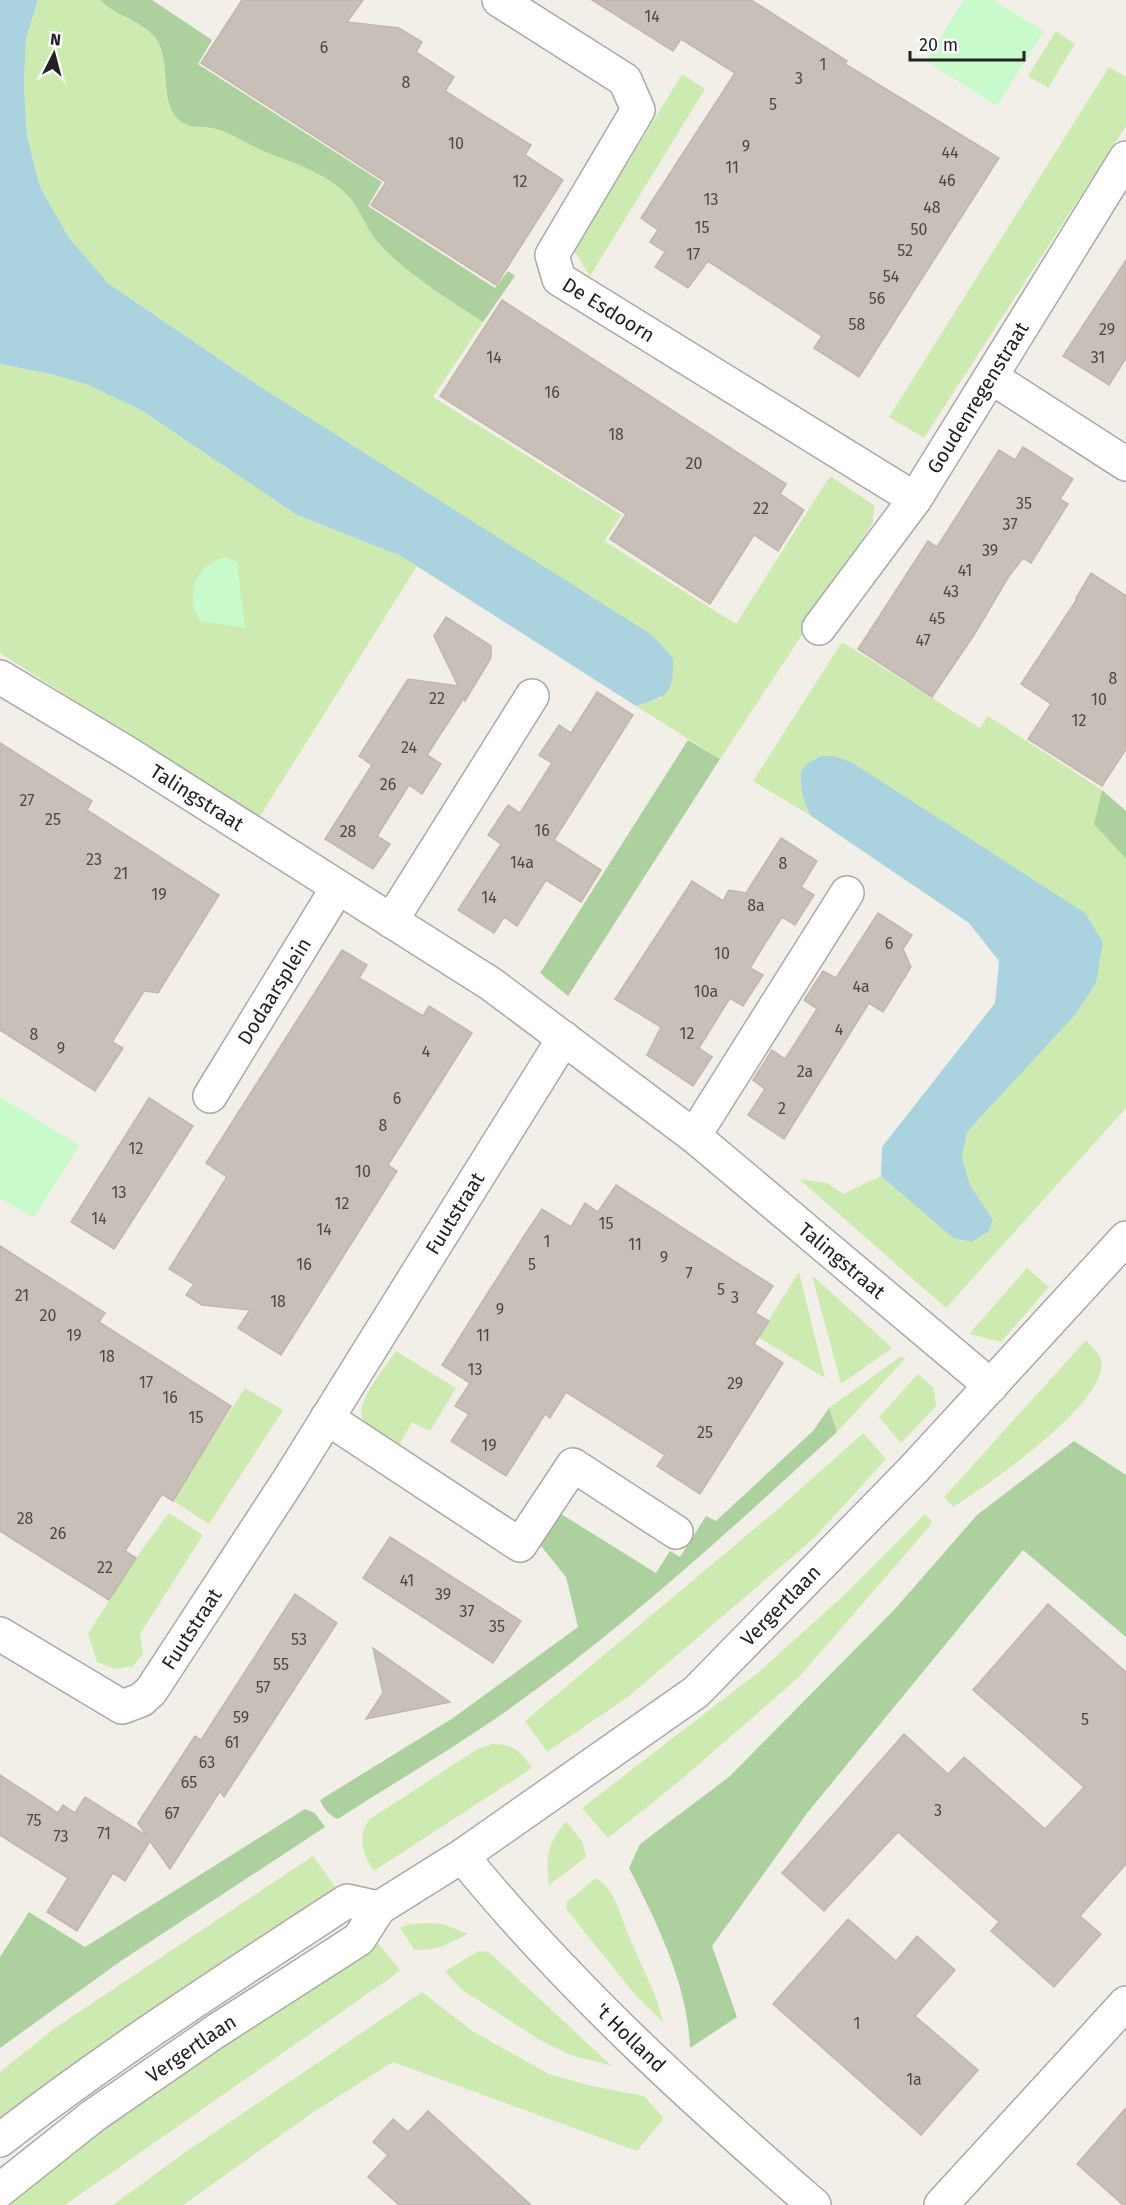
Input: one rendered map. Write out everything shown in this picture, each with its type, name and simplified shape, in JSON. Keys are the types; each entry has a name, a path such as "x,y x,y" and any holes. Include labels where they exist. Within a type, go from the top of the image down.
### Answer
{"street":[{"name":"De Esdoorn","path":"499,0 624,80 638,110 552,255 559,279 915,499"},
{"name":"Goudenregenstraat","path":"819,628 915,499 1126,158"},
{"path":"991,377 1126,464"},
{"name":"Talingstraat","path":"0,677 491,984 694,1136 991,1386"},
{"path":"391,921 532,696"},
{"name":"Dodaarsplein","path":"210,1096 338,887"},
{"path":"694,1136 847,893"},
{"name":"Fuutstraat","path":"0,1634 92,1692 122,1707 141,1700 151,1691 327,1418 564,1038"},
{"name":"Vergertlaan","path":"0,2190 112,2103 216,2031 359,1940 379,1908 462,1856 696,1692 914,1469 1126,1238"},
{"path":"327,1418 520,1545 573,1465 676,1532"},
{"name":"'t Holland","path":"462,1856 511,1916 626,2034 684,2091 814,2205"},
{"name":"Vergertlaan","path":"0,2140 72,2085 177,2012 346,1901 379,1908"},
{"path":"940,2205 1126,2003"}],"green space":[{"path":"38,0 100,0 114,11 139,24 153,35 162,51 169,103 178,119 190,126 227,132 259,149 304,167 342,190 351,199 381,246 430,287 483,322 433,397 622,515 604,541 736,624 830,476 874,505 873,522 720,759 636,706 662,698 262,388 109,284 69,238 40,187 27,136 24,86 26,39"},
{"path":"100,0 152,0 212,40 198,64 382,182 368,206 495,288 508,271 515,276 483,322 430,287 381,246 351,199 332,182 226,132 190,126 178,119 169,103 164,61 158,42 146,29 114,11"},
{"path":"964,0 993,0 1044,31 997,106 926,61"},
{"path":"1056,31 1075,44 1048,88 1028,76"},
{"path":"1109,67 1126,77 1126,126 924,438 889,417"},
{"path":"682,74 705,89 590,276 574,251"},
{"path":"0,364 55,375 91,386 141,410 297,515 401,556 417,566 259,818 0,653"},
{"path":"225,557 237,562 245,628 200,621 195,611 193,592 200,574 206,567"},
{"path":"842,642 980,728 988,716 1102,790 1094,824 1126,859 1126,1108 946,1308 799,1179 827,1183 843,1194 881,1176 953,1238 972,1242 989,1231 993,1220 970,1185 962,1158 967,1132 1075,1015 1096,983 805,804 811,816 753,781"},
{"path":"688,740 720,759 568,996 540,973"},
{"path":"1102,790 1126,811 1126,859 1094,824"},
{"path":"0,1097 79,1145 34,1218 0,1198"},
{"path":"1027,1268 1049,1287 1001,1342 969,1334"},
{"path":"799,1272 825,1378 758,1337"},
{"path":"812,1275 892,1348 841,1384"},
{"path":"1086,1340 1098,1354 1102,1366 1093,1388 1079,1407 1014,1465 953,1507 944,1497"},
{"path":"396,1351 456,1388 430,1431 412,1422 400,1444 371,1428 364,1421 362,1414 366,1396"},
{"path":"901,1356 905,1359 837,1432 829,1408"},
{"path":"918,1374 934,1388 936,1406 901,1443 879,1417"},
{"path":"245,1388 283,1410 209,1524 172,1500"},
{"path":"829,1408 837,1432 626,1619 538,1688 454,1746 338,1819 325,1809 320,1800 453,1718 578,1627 566,1577 537,1541 558,1512 656,1573 670,1551 680,1557 706,1516 716,1521 813,1431"},
{"path":"863,1433 886,1459 813,1539 628,1697 547,1752 525,1721 777,1510"},
{"path":"1074,1441 1126,1475 1126,1637 1023,1550 808,1812 712,1946 737,2017 690,2048 684,2001 677,1978 650,1910 629,1868 640,1844 729,1777 894,1610 977,1515"},
{"path":"169,1513 203,1535 140,1634 143,1654 133,1666 115,1669 97,1662 88,1634 136,1558"},
{"path":"925,1514 932,1521 929,1527 799,1677 676,1784 608,1838 582,1808 760,1671 843,1596"},
{"path":"492,1744 506,1745 516,1750 532,1768 374,1871 364,1852 362,1839 370,1819 476,1750"},
{"path":"305,1809 315,1813 325,1827 121,1961 0,2048 0,1957 29,1912 85,1947"},
{"path":"566,1821 583,1843 586,1857 549,1885 547,1866 549,1850 555,1836"},
{"path":"313,1856 339,1892 0,2124 0,2072 55,2028"},
{"path":"596,1878 603,1883 617,1905 653,1990 663,2022 637,1997 566,1909 567,1902"},
{"path":"410,1924 443,1924 468,1934 429,1950 414,1949 400,1928"},
{"path":"378,1943 400,1970 396,1974 65,2205 6,2205 200,2054"},
{"path":"479,1951 489,1952 612,2066 571,2055 543,2042 461,1989 445,1971"},
{"path":"422,1992 474,2032 549,2074 587,2085 644,2096 664,2118 637,2151 393,2062 312,2113 183,2205 113,2205 187,2151"}],"water":[{"path":"0,0 38,0 26,39 24,86 27,136 40,187 69,238 109,284 262,388 652,635 673,658 670,686 662,696 636,706 401,556 297,515 141,410 91,386 55,375 0,364"},
{"path":"821,756 834,756 853,763 1085,913 1103,942 1096,983 1075,1015 967,1132 962,1158 970,1185 993,1220 989,1231 972,1242 953,1238 881,1176 882,1147 995,1003 999,961 969,923 811,816 803,794 801,771 808,763"}],"building":[{"path":"242,0 363,0 347,22 399,28 422,42 416,52 454,77 445,91 531,145 525,155 563,180 496,285 371,205 386,182 201,63"},
{"path":"592,0 751,0 847,61 845,64 999,158 859,377 814,348 822,336 708,261 688,288 655,267 665,252 650,242 658,230 641,218 735,73 681,39 673,51"},
{"path":"1126,260 1126,358 1109,385 1063,356"},
{"path":"502,300 786,484 780,494 804,510 778,551 754,535 710,604 610,539 626,514 440,396"},
{"path":"1023,447 1073,479 1060,499 1068,504 1031,563 1023,558 1009,576 974,635 932,697 858,649 928,541 937,547 999,450 1015,460"},
{"path":"1091,573 1126,596 1126,749 1102,786 1028,739 1051,704 1021,684 1077,599"},
{"path":"446,617 491,646 491,658 465,701 464,698 427,755 441,764 422,794 409,785 377,836 390,844 373,869 325,839 372,765 359,756 408,679 458,686 434,636"},
{"path":"597,692 633,715 554,840 601,870 581,902 546,880 517,926 504,917 494,933 458,910 501,844 488,835 508,805 520,813 552,763 539,755 559,725 571,733"},
{"path":"0,743 92,801 87,810 219,895 158,993 144,991 112,1042 123,1048 95,1091 0,1030"},
{"path":"781,838 817,861 801,887 814,895 795,925 782,917 766,942 750,968 763,975 743,1006 730,998 699,1048 712,1057 693,1086 647,1055 661,1027 615,999 692,881 723,901 729,890 746,893"},
{"path":"878,913 912,935 903,949 911,967 883,1012 869,1003 784,1139 748,1115 765,1089 753,1080 772,1050 785,1059 817,1009 804,1000 823,971 836,978"},
{"path":"342,950 367,965 359,978 423,1016 429,1006 472,1033 388,1165 397,1171 281,1355 238,1328 250,1310 202,1305 186,1295 194,1284 169,1269 227,1177 206,1163"},
{"path":"149,1098 193,1126 114,1249 71,1222"},
{"path":"616,1185 773,1286 755,1313 769,1321 754,1344 783,1363 700,1494 657,1466 665,1455 566,1392 550,1418 545,1414 506,1476 451,1441 469,1414 455,1406 470,1383 442,1365 524,1236 542,1209 571,1227 585,1203 598,1212"},
{"path":"0,1246 105,1313 99,1322 231,1406 173,1501 162,1494 125,1551 136,1558 109,1600 0,1531"},
{"path":"390,1537 521,1621 493,1663 363,1578"},
{"path":"295,1594 337,1623 224,1797 220,1791 170,1869 150,1841 125,1881 113,1873 77,1931 47,1912 68,1878 0,1835 0,1775 58,1813 63,1805 75,1813 85,1797 147,1836 138,1823 195,1736 201,1740"},
{"path":"1048,1604 1126,1672 1126,1864 1080,1916 1101,1934 1054,1987 991,1931 999,1922 898,1832 824,1911 782,1873 904,1734 948,1774 964,1757 1045,1829 1084,1787 973,1690"},
{"path":"373,1648 450,1702 366,1719 383,1693"},
{"path":"848,1919 896,1961 917,1936 955,1970 915,2016 978,2070 921,2135 773,2004"},
{"path":"1126,2108 1126,2205 1123,2205 1077,2164"},
{"path":"428,2111 531,2205 399,2205 368,2177 388,2155 373,2142 393,2119 408,2132"}]}
